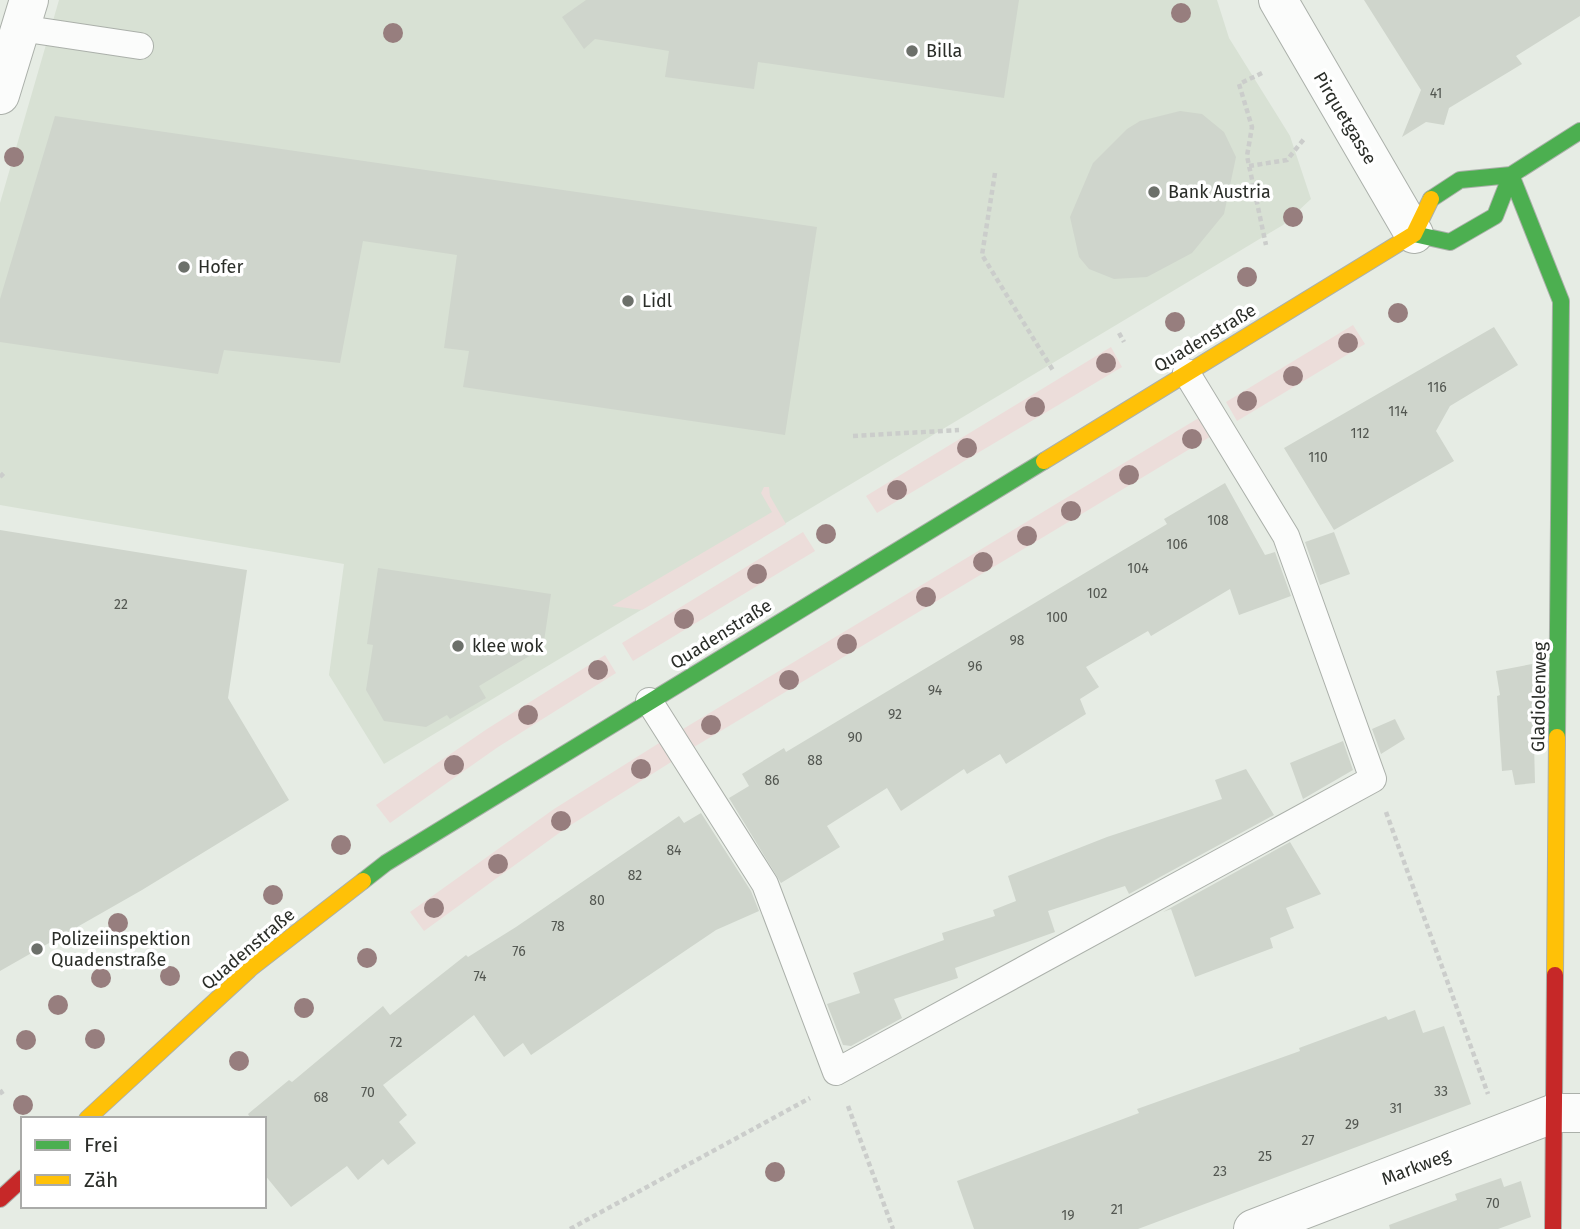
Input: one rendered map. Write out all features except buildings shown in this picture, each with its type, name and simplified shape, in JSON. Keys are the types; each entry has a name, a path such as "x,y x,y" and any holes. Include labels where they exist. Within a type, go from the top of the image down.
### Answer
{"street":[{"name":"Pirquetgasse","path":"1278,0 1413,234"},
{"path":"0,95 24,14"},
{"path":"1511,175 1495,216 1450,242 1413,234 1430,200 1460,180 1511,175 1580,131"},
{"name":"Gladiolenweg","path":"1511,175 1570,301 1568,1113 1553,1229"},
{"name":"Quadenstraße","path":"89,1117 251,968 386,863 1413,234"},
{"name":"Markweg","path":"1253,1229 1502,1134 1568,1113"},
{"path":"0,1199 21,1180"}],"lane":[{"path":"24,14 140,46"},
{"path":"649,701 765,884 837,1077 1373,779 1286,536 1186,372"}],"path":[{"path":"1262,74 1239,84 1252,127 1247,156 1266,245"},
{"path":"1249,166 1287,160 1304,139"},
{"path":"995,173 982,255 1054,372"},
{"path":"1119,333 1124,342"},
{"path":"853,436 959,430"},
{"path":"1373,779 1502,1134"},
{"path":"570,1229 837,1077 892,1229"},
{"path":"0,1090 4,1096"}],"shaded area":[{"path":"59,0 1217,0 1229,38 1290,136 1311,199 1283,225 384,764 329,675 344,564 0,505 0,203"},
{"path":"1353,325 1365,344 1237,421 1226,402"},
{"path":"1111,347 1122,367 877,513 866,496"},
{"path":"1207,413 1218,432 694,747 683,729"},
{"path":"764,487 769,487 770,496 786,524 642,610 612,606 772,512 761,493"},
{"path":"803,532 815,551 633,661 622,643"},
{"path":"605,655 616,673 498,747 390,823 376,805 487,729"},
{"path":"664,740 676,759 566,828 424,931 410,912 554,809"}],"traffic: fast":[{"path":"1431,199 1460,180 1511,175 1580,131"},
{"path":"1511,175 1561,301 1557,737"},
{"path":"1414,234 1450,242 1495,216 1511,175"},
{"path":"363,881 386,863 1044,461"}],"traffic: slow":[{"path":"1044,461 1414,234 1431,199"},
{"path":"1555,975 1557,737"},
{"path":"89,1117 251,968 363,881"}],"traffic: jam":[{"path":"1553,1229 1555,975"},
{"path":"0,1199 21,1180"}],"place":[{"name":"Billa","path":"912,51"},
{"name":"Bank Austria","path":"1154,192"},
{"name":"Hofer","path":"184,267"},
{"name":"Lidl","path":"628,301"},
{"name":"klee wok","path":"458,646"},
{"name":"Polizeiinspektion Quadenstraße","path":"37,949"}]}
